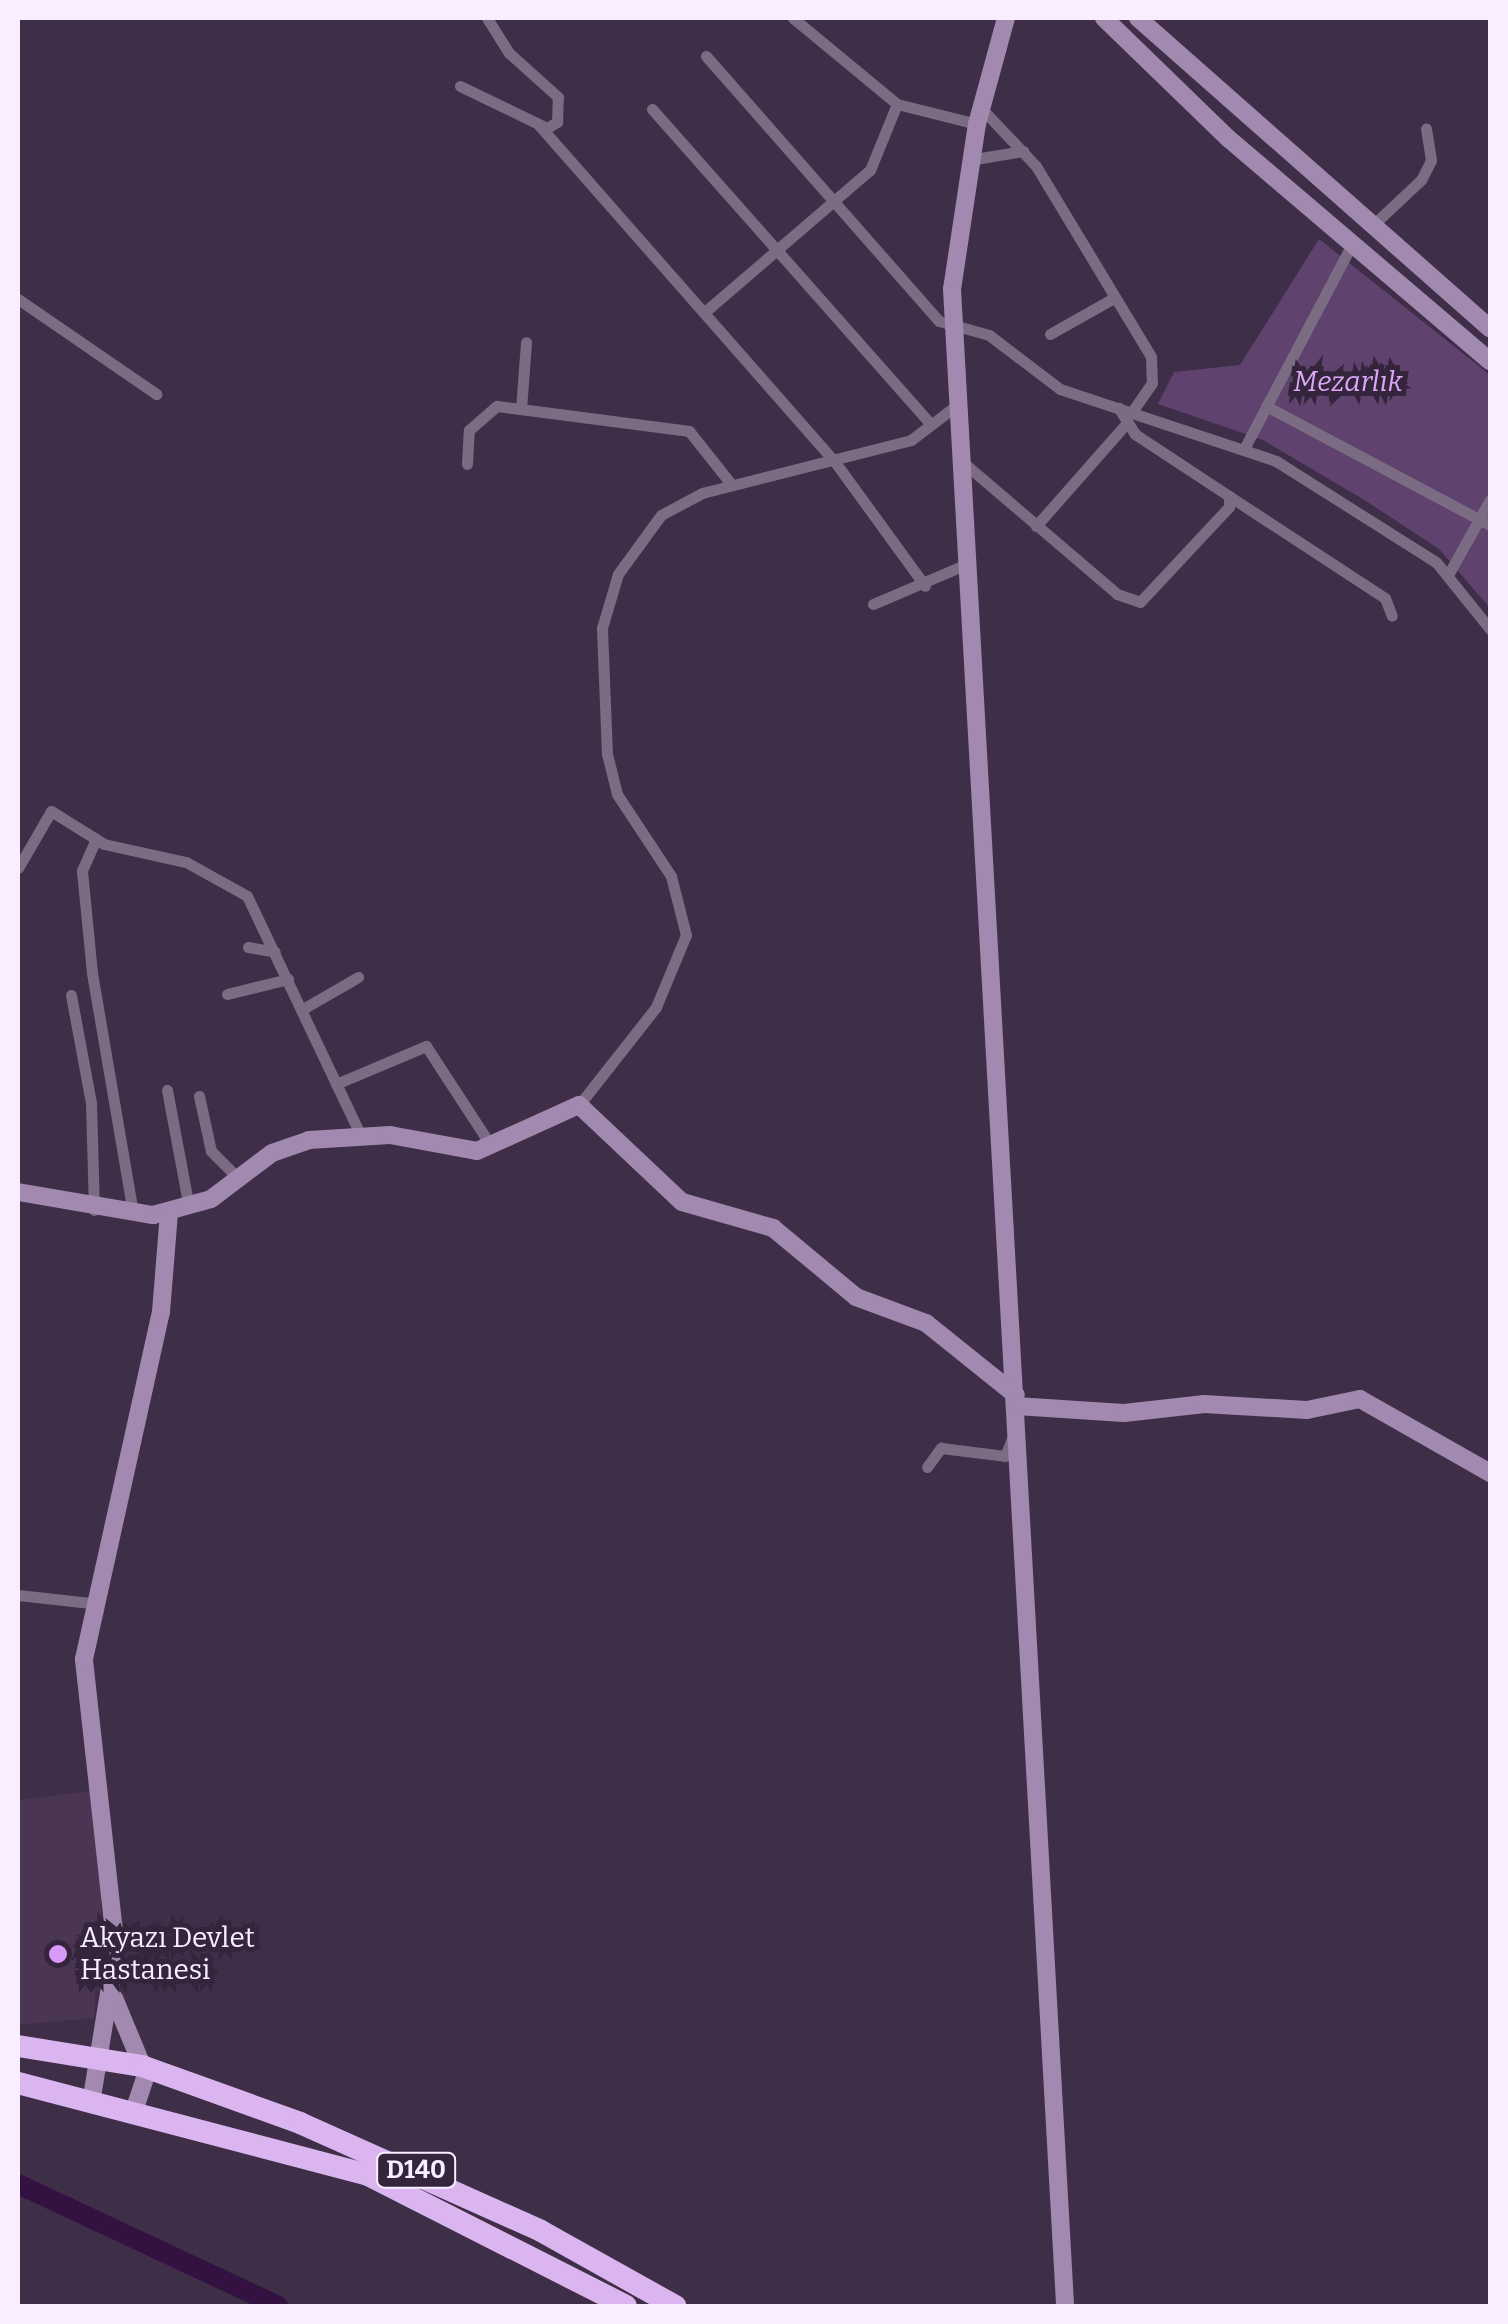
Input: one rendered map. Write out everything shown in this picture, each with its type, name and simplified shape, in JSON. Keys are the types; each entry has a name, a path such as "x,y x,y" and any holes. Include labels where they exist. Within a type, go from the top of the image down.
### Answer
{"highway":[{"name":"D140","path":"18,2046 99,2055 142,2066 414,2169 675,2306"},
{"name":"D140","path":"18,2083 368,2174 626,2306"}],"street":[{"path":"487,18 508,52 558,97 557,122 538,124"},
{"path":"792,18 896,104 980,117 1023,152 1155,370 1126,409 1126,424 1036,526"},
{"path":"1006,18 980,117 954,328 957,405 965,464 967,564 1065,2306"},
{"path":"1104,18 1352,244 1490,361"},
{"path":"1138,18 1490,328"},
{"path":"706,56 834,206 954,328 989,334 1060,390 1245,447 1397,534 1448,576 1490,630"},
{"path":"460,86 538,124 707,310 835,462 925,586"},
{"path":"707,310 780,253 870,170 896,104"},
{"path":"652,109 930,424"},
{"path":"1373,225 1421,180 1430,160 1426,128"},
{"path":"976,159 1023,152"},
{"path":"1245,447 1352,244"},
{"path":"1050,334 1114,298"},
{"path":"18,299 156,394"},
{"path":"521,408 526,342"},
{"path":"18,1192 94,1210 169,1212 189,1207 272,1152 360,1134 459,1151 490,1144 579,1104 656,1007 686,934 671,876 617,794 600,686 602,628 636,542 661,515 732,485 912,440 957,405"},
{"path":"1266,406 1485,522"},
{"path":"467,464 477,416 521,408 690,431 732,485"},
{"path":"1126,424 1385,598 1392,616"},
{"path":"965,464 1118,594 1140,602 1229,496"},
{"path":"1448,576 1485,522 1490,500"},
{"path":"872,604 925,586 967,564"},
{"path":"18,868 51,811 96,839 186,862 247,896 360,1134"},
{"path":"96,839 82,871 92,973 133,1214"},
{"path":"248,947 275,952"},
{"path":"301,1010 358,977"},
{"path":"227,994 288,979"},
{"path":"71,995 91,1103 94,1210"},
{"path":"336,1084 426,1046 490,1144"},
{"path":"168,1090 189,1207"},
{"path":"199,1096 211,1150 238,1178"},
{"path":"579,1104 682,1202 773,1228 856,1298 926,1323 1016,1401 1124,1414 1204,1404 1307,1410 1360,1400 1490,1473"},
{"path":"91,2104 114,1998 110,1834 84,1658 90,1602 161,1312 169,1212"},
{"path":"927,1468 941,1448 1005,1456 1016,1428"},
{"path":"18,1595 90,1602"},
{"path":"114,1998 146,2084 133,2114"}],"shaded area":[{"name":"Akyazı Devlet Hastanesi","path":"91,1791 102,1890 94,2018 18,2025 18,1800"}],"green space":[{"name":"Mezarlık","path":"1319,239 1490,375 1490,608 1439,549 1366,501 1263,440 1158,404 1174,372 1240,365"}],"waterway":[{"path":"18,2184 278,2306"}],"place":[{"name":"Akyazı Devlet Hastanesi","path":"58,1954"}]}
